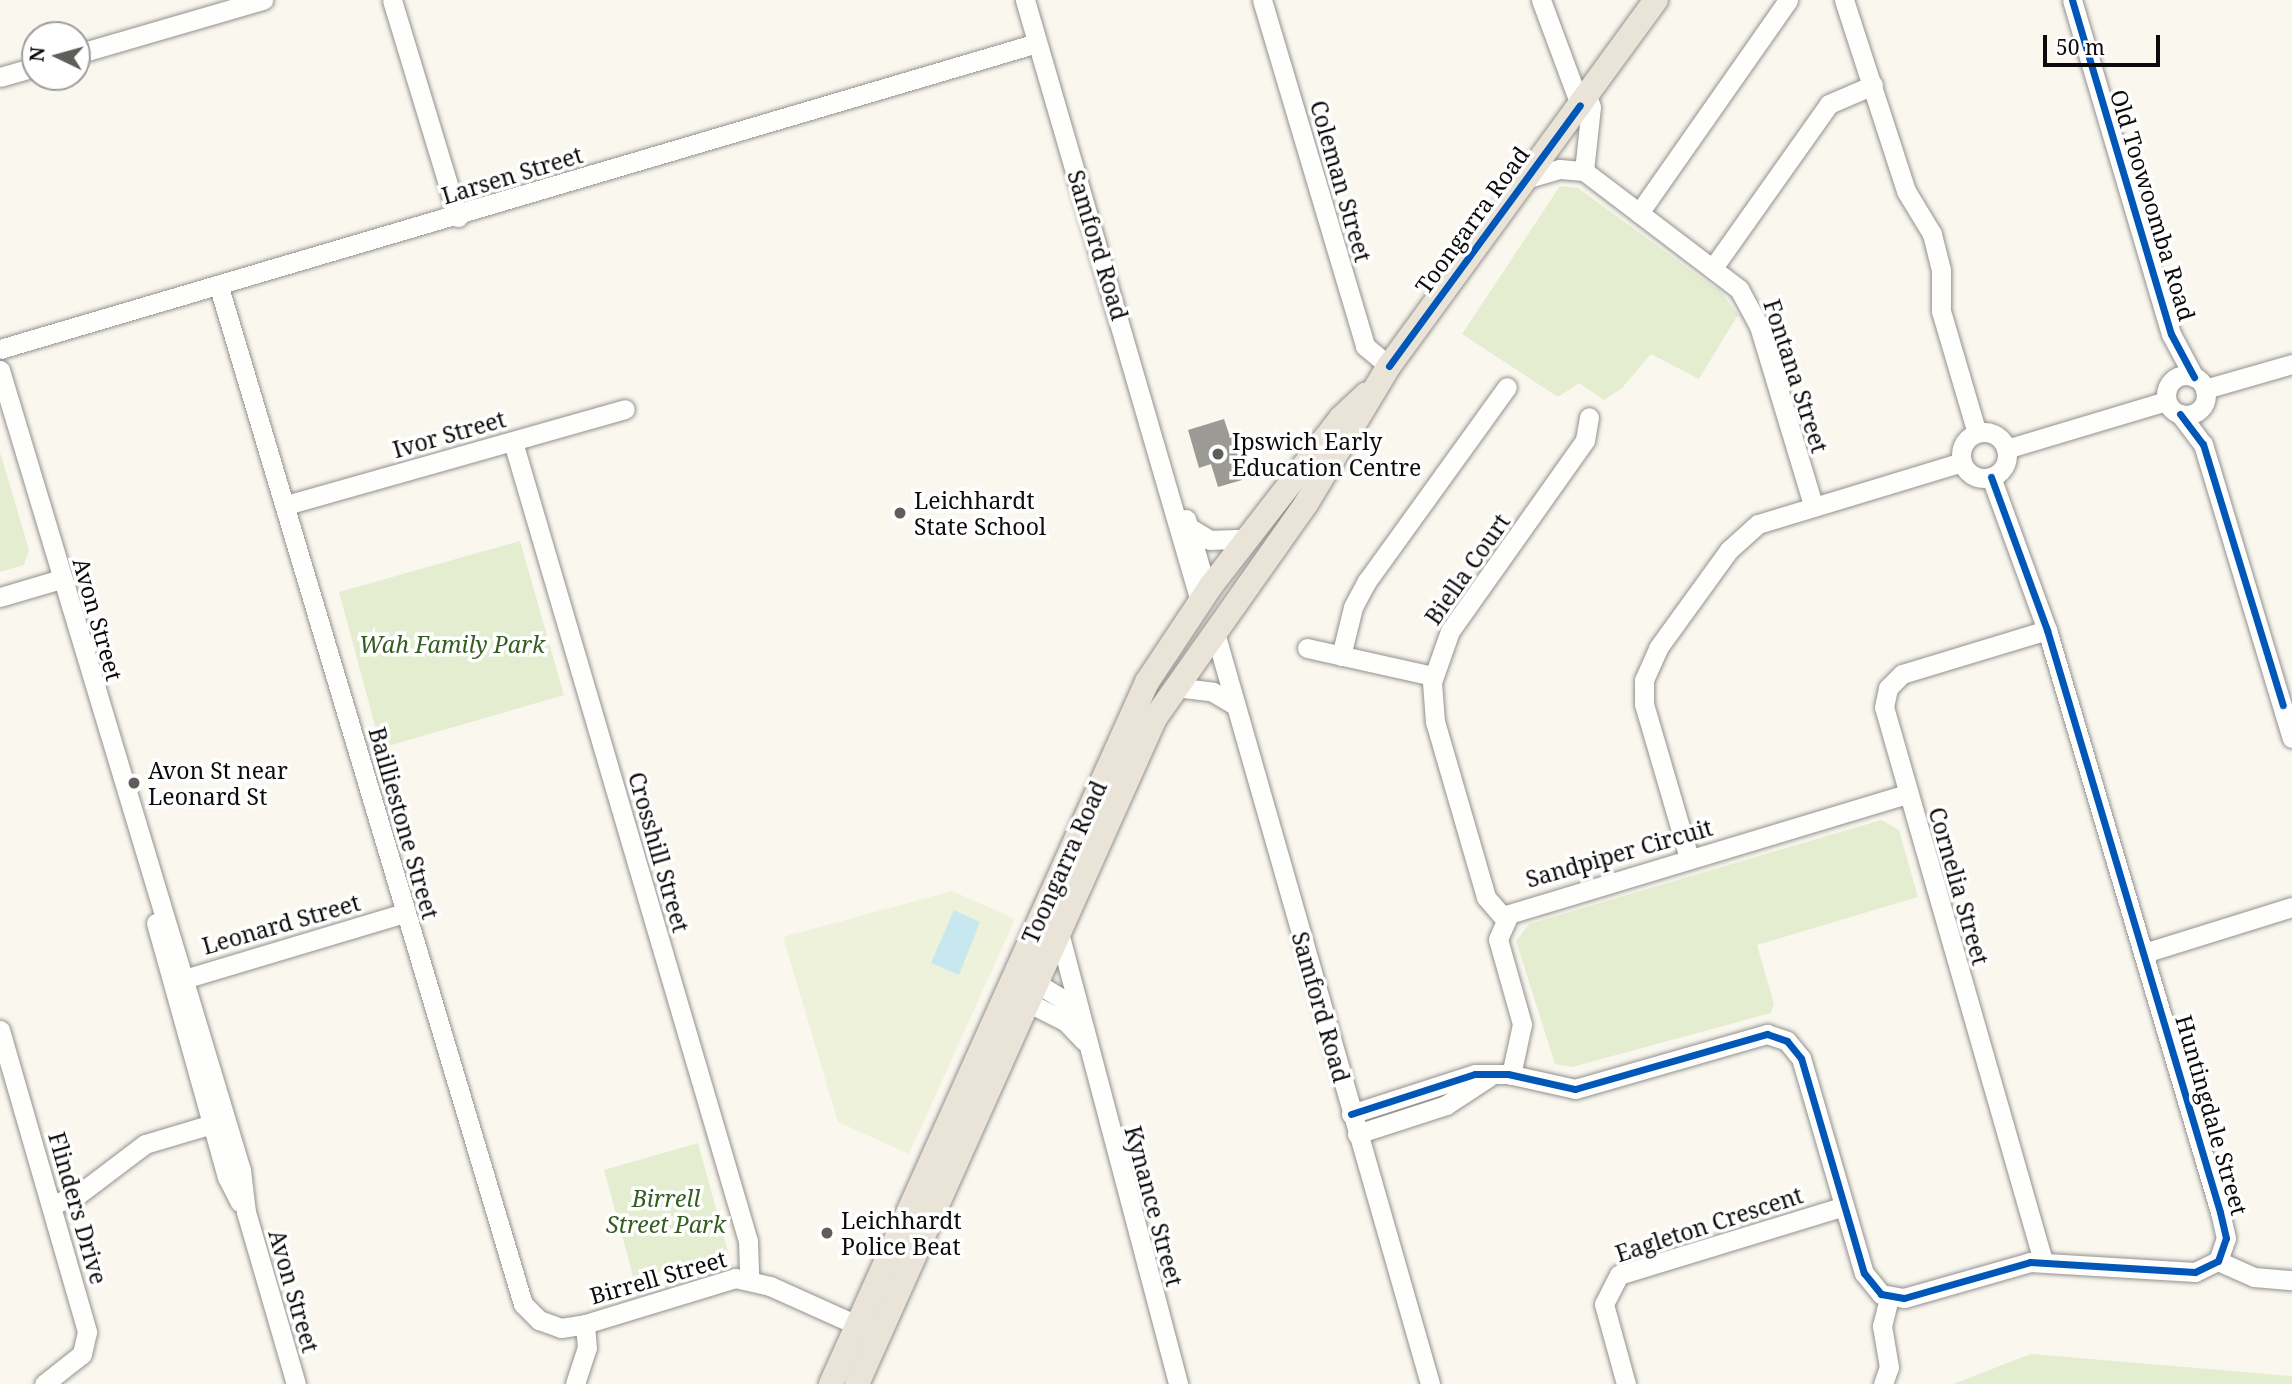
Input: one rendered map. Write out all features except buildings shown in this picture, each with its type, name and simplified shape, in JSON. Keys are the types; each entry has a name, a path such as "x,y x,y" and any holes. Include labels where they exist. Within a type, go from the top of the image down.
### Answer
{"main road":[{"name":"Toongarra Road","path":"857,1384 868,1330 1012,981 1127,723 1204,596 1341,418 1382,376 1656,0"},
{"name":"Toongarra Road","path":"831,1384 868,1330 1033,993 1058,929 1126,775 1175,687 1357,428 1382,376"},
{"name":"Samford Road","path":"1204,596 1214,629"},
{"path":"1012,981 1033,993"}],"street":[{"path":"91,50 263,0"},
{"path":"392,0 458,217"},
{"name":"Samford Road","path":"1025,0 1170,491 1174,521 1204,596"},
{"name":"Coleman Street","path":"1262,0 1365,346 1382,376"},
{"path":"1528,178 1560,169 1584,171 1591,107 1584,100 1565,66 1541,0"},
{"path":"1639,213 1788,0"},
{"path":"1844,0 1906,191 1928,225 1939,259 1941,311 1977,433"},
{"name":"Old Toowoomba Road","path":"2072,0 2171,334 2201,390 2203,444 2287,704 2292,737"},
{"name":"Larsen Street","path":"0,349 219,288 1037,43"},
{"path":"1565,66 1607,68"},
{"path":"0,77 21,71"},
{"path":"1715,265 1829,104 1873,85"},
{"name":"Fontana Street","path":"1584,171 1715,265 1751,308 1813,505"},
{"name":"Bailliestone Street","path":"219,288 286,505 404,914 523,1304 539,1320 561,1328 585,1324"},
{"name":"Old Toowoomba Road","path":"2171,334 2172,399 2203,444"},
{"path":"2006,449 2292,364"},
{"name":"Avon Street","path":"0,370 219,1122 227,1177 246,1212 296,1384"},
{"path":"1341,656 1350,617 1367,581 1507,387"},
{"path":"2172,399 2193,414 2201,390"},
{"name":"Ivor Street","path":"286,505 625,409"},
{"name":"Biella Court","path":"1504,918 1486,897 1436,728 1433,676 1450,631 1585,440 1589,416"},
{"path":"1977,433 1992,434 2006,449 2002,469 1991,477 1970,474 1962,462 1966,441 1977,433"},
{"name":"Crosshill Street","path":"513,442 748,1241 749,1278"},
{"path":"1689,858 1649,726 1643,692 1647,669 1738,539 1758,524 1813,505 1962,462"},
{"name":"Huntingdale Street","path":"1991,477 2046,630 2225,1230 2218,1261"},
{"name":"Samford Road","path":"1170,491 1190,528 1204,596"},
{"path":"1190,528 1210,540 1248,539"},
{"path":"0,597 61,579"},
{"name":"Samford Road","path":"1214,629 1430,1384"},
{"name":"Cornelia Street","path":"2043,1261 1906,794 1884,708 1892,682 1909,671 2046,630"},
{"path":"1307,648 1433,676"},
{"path":"1175,687 1213,692 1235,705"},
{"name":"Sandpiper Circuit","path":"1504,918 1520,908 1906,794"},
{"path":"2144,953 2292,907"},
{"name":"Leonard Street","path":"178,980 404,914"},
{"path":"1357,1133 1446,1105 1502,1075 1521,1024 1498,939 1504,918"},
{"name":"Kynance Street","path":"1058,929 1080,1010 1084,1041 1178,1384"},
{"path":"1033,993 1080,1010"},
{"path":"1033,993 1084,1041"},
{"name":"Flinders Drive","path":"0,1030 87,1332 82,1354 44,1384"},
{"path":"1351,1114 1429,1086 1502,1075 1575,1089 1759,1035 1782,1038 1801,1058 1866,1279 1889,1297 1904,1298 2043,1261 2195,1272 2218,1261 2254,1277 2292,1280"},
{"path":"52,1205 79,1194 145,1144 219,1122"},
{"name":"Eagleton Crescent","path":"1626,1384 1604,1304 1619,1275 1844,1206"},
{"name":"Birrell Street","path":"575,1384 587,1348 585,1324 735,1278 749,1278 868,1330"},
{"path":"1883,1384 1889,1367 1882,1326 1889,1297"}],"green space":[{"path":"1560,186 1578,188 1722,293 1738,315 1699,379 1651,354 1622,388 1604,400 1579,383 1558,397 1462,334"},
{"path":"0,452 29,550 24,565 0,572"},
{"name":"Wah Family Park","path":"520,541 564,695 381,748 339,592"},
{"path":"1881,820 1899,830 1918,897 1757,945 1774,1004 1771,1013 1572,1067 1555,1064 1516,941 1529,924"},
{"path":"952,891 1015,919 909,1154 838,1122 783,937"},
{"name":"Birrell Street Park","path":"698,1143 728,1252 634,1279 604,1170"},
{"path":"2031,1354 2292,1376 2292,1384 1953,1384"}],"water":[{"path":"954,910 980,922 959,975 931,963"}],"cycle path":[{"path":"2072,0 2171,334 2194,377"},
{"path":"1389,366 1580,105"},
{"path":"2180,414 2203,444 2283,705"},
{"path":"1351,1114 1475,1074 1508,1074 1575,1089 1767,1034 1787,1041 1801,1058 1864,1273 1881,1294 1904,1298 2030,1262 2195,1272 2218,1261 2226,1238 2220,1212 2047,630 1991,477"}],"place":[{"name":"Ipswich Early Education Centre","path":"1218,454"},
{"name":"Leichhardt State School","path":"900,513"},
{"name":"Avon St near Leonard St","path":"134,783"},
{"name":"Leichhardt Police Beat","path":"827,1233"}]}
